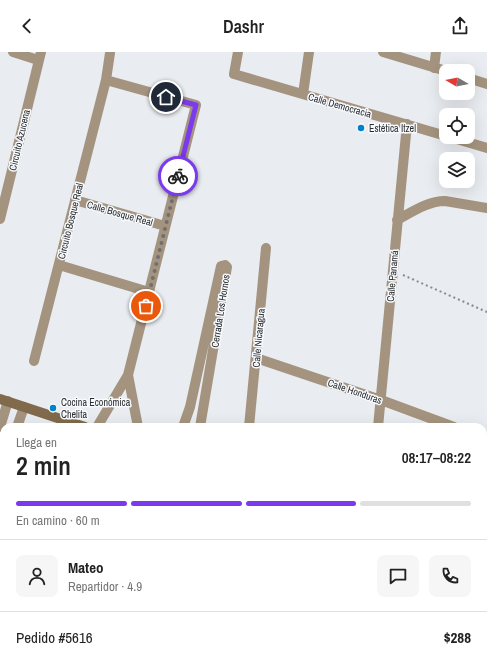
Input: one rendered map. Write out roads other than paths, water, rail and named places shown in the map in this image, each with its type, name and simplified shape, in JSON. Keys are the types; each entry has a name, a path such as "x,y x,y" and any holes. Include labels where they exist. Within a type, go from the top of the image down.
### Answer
{"main road":[{"path":"4,400 73,423"}],"street":[{"name":"Circuito Azucena","path":"0,219 40,56 13,52"},
{"name":"Calle Democracia","path":"238,52 234,74 439,134"},
{"path":"303,94 308,52"},
{"path":"383,52 439,70"},
{"path":"434,68 436,52"},
{"name":"Circuito Bosque Real","path":"34,362 106,80 110,53"},
{"path":"100,423 128,374 196,105 106,80"},
{"path":"475,80 487,84"},
{"name":"Calle Panamá","path":"378,423 407,124"},
{"path":"474,144 487,148"},
{"name":"Calle Bosque Real","path":"75,200 166,226"},
{"path":"398,220 430,203 438,201 487,208"},
{"name":"Calle Nicaragua","path":"249,423 266,248"},
{"path":"58,265 149,292"},
{"name":"Cerrada Los Hornos","path":"184,423 190,407 221,266 225,265 227,267 201,423"},
{"name":"Calle Honduras","path":"256,358 381,400 443,423"},
{"path":"128,374 137,423"},
{"path":"1,423 4,400"},
{"path":"18,423 24,407"},
{"path":"190,407 203,411"}],"place":[{"name":"Estética Itzel","path":"361,128"},
{"name":"Cocina Económica Chelita","path":"53,408"}]}
